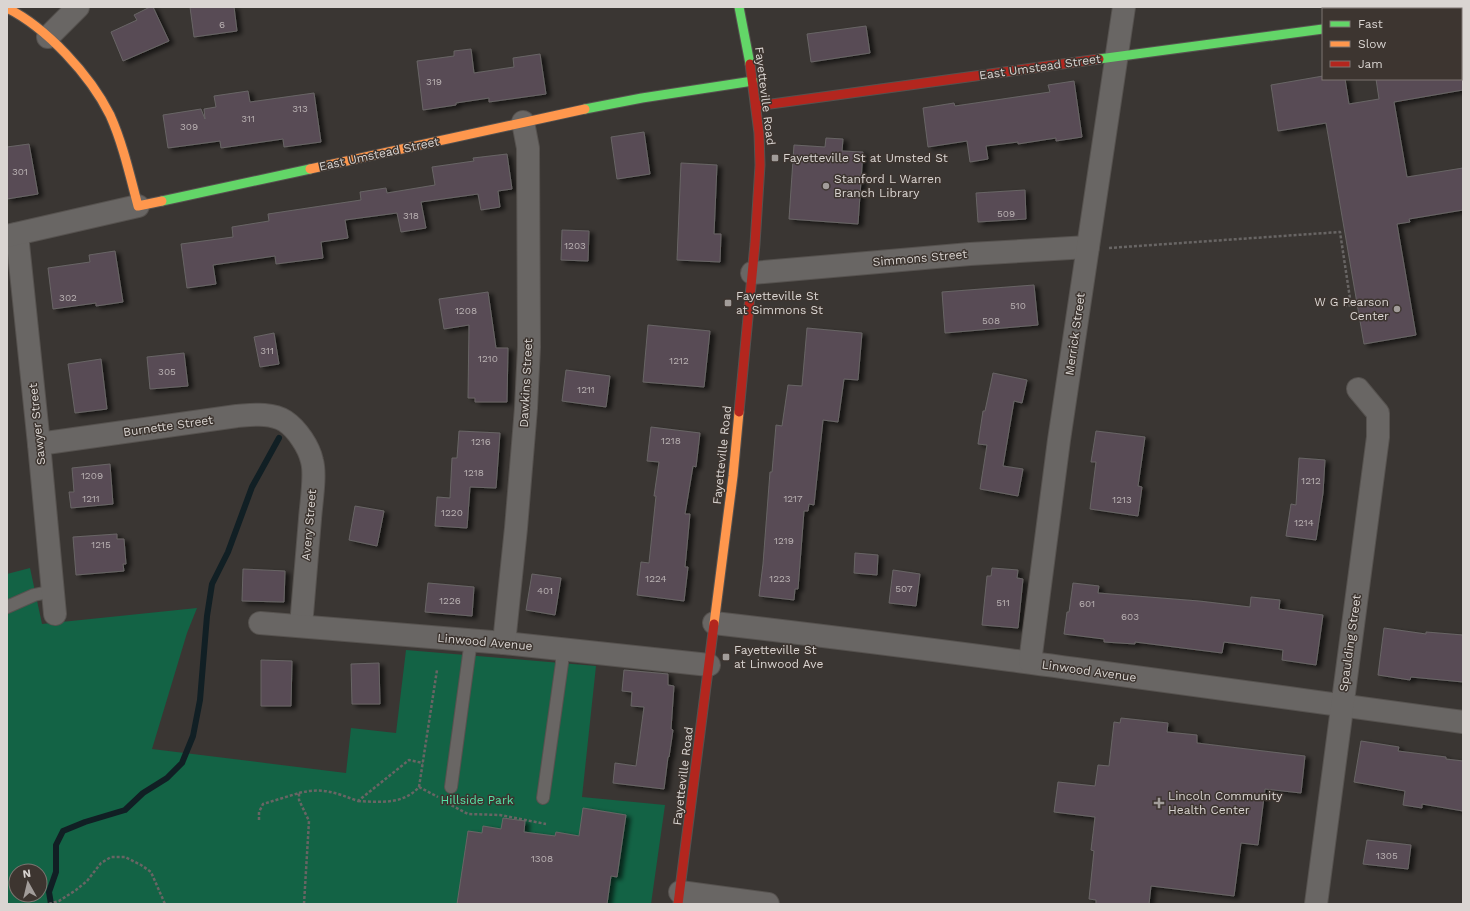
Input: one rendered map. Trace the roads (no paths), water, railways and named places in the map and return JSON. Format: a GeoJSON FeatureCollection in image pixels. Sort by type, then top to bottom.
{"type":"FeatureCollection","features":[{"type":"Feature","properties":{"kind":"street"},"geometry":{"type":"LineString","coordinates":[[48,37],[78,7]]}},
{"type":"Feature","properties":{"kind":"street","name":"Fayetteville Road"},"geometry":{"type":"LineString","coordinates":[[679,898],[733,476],[755,244],[760,164],[760,133],[753,81],[738,7]]}},
{"type":"Feature","properties":{"kind":"street","name":"Merrick Street"},"geometry":{"type":"LineString","coordinates":[[1030,662],[1059,440],[1097,247],[1116,56],[1124,7]]}},
{"type":"Feature","properties":{"kind":"street"},"geometry":{"type":"LineString","coordinates":[[7,8],[25,18],[48,37],[77,67],[104,105],[110,116],[124,153],[138,206]]}},
{"type":"Feature","properties":{"kind":"street","name":"East Umstead Street"},"geometry":{"type":"LineString","coordinates":[[756,106],[1322,28]]}},
{"type":"Feature","properties":{"kind":"street","name":"East Umstead Street"},"geometry":{"type":"LineString","coordinates":[[12,235],[523,122],[642,98],[753,81]]}},
{"type":"Feature","properties":{"kind":"street","name":"Dawkins Street"},"geometry":{"type":"LineString","coordinates":[[504,643],[526,408],[529,347],[528,148],[523,122]]}},
{"type":"Feature","properties":{"kind":"street","name":"Sawyer Street"},"geometry":{"type":"LineString","coordinates":[[12,235],[39,444],[55,614]]}},
{"type":"Feature","properties":{"kind":"street","name":"Simmons Street"},"geometry":{"type":"LineString","coordinates":[[752,273],[970,254],[1097,247]]}},
{"type":"Feature","properties":{"kind":"street","name":"Spaulding Street"},"geometry":{"type":"LineString","coordinates":[[1316,904],[1378,437],[1378,413],[1358,389]]}},
{"type":"Feature","properties":{"kind":"street","name":"Burnette Street"},"geometry":{"type":"LineString","coordinates":[[39,444],[237,416],[262,414],[285,421],[294,429]]}},
{"type":"Feature","properties":{"kind":"street","name":"Avery Street"},"geometry":{"type":"LineString","coordinates":[[294,429],[305,444],[312,462],[313,488],[301,626]]}},
{"type":"Feature","properties":{"kind":"street","name":"Linwood Avenue"},"geometry":{"type":"LineString","coordinates":[[260,623],[472,640],[709,665]]}},
{"type":"Feature","properties":{"kind":"street","name":"Linwood Avenue"},"geometry":{"type":"LineString","coordinates":[[714,623],[1030,662],[1463,722]]}},
{"type":"Feature","properties":{"kind":"street"},"geometry":{"type":"LineString","coordinates":[[679,898],[768,904]]}},
{"type":"Feature","properties":{"kind":"lane"},"geometry":{"type":"LineString","coordinates":[[7,607],[34,595],[53,591]]}},
{"type":"Feature","properties":{"kind":"lane"},"geometry":{"type":"LineString","coordinates":[[451,787],[472,640]]}},
{"type":"Feature","properties":{"kind":"lane"},"geometry":{"type":"LineString","coordinates":[[543,798],[562,663],[562,649]]}},
{"type":"Feature","properties":{"kind":"waterway"},"geometry":{"type":"LineString","coordinates":[[51,904],[49,892],[56,872],[56,845],[63,831],[85,822],[125,810],[143,793],[167,778],[182,763],[193,736],[200,700],[207,616],[212,584],[228,552],[252,487],[279,438]]}},
{"type":"Feature","properties":{"kind":"place","name":"Fayetteville St at Umsted St"},"geometry":{"type":"Point","coordinates":[775,158]}},
{"type":"Feature","properties":{"kind":"place","name":"Stanford L Warren Branch Library"},"geometry":{"type":"Point","coordinates":[826,186]}},
{"type":"Feature","properties":{"kind":"place","name":"Fayetteville St at Simmons St"},"geometry":{"type":"Point","coordinates":[728,303]}},
{"type":"Feature","properties":{"kind":"place","name":"W G Pearson Center"},"geometry":{"type":"Point","coordinates":[1397,309]}},
{"type":"Feature","properties":{"kind":"place","name":"Fayetteville St at Linwood Ave"},"geometry":{"type":"Point","coordinates":[726,657]}},
{"type":"Feature","properties":{"kind":"place","name":"Lincoln Community Health Center"},"geometry":{"type":"Point","coordinates":[1159,803]}},
{"type":"Feature","properties":{"kind":"park label","name":"Hillside Park"},"geometry":{"type":"Point","coordinates":[477,800]}}]}
